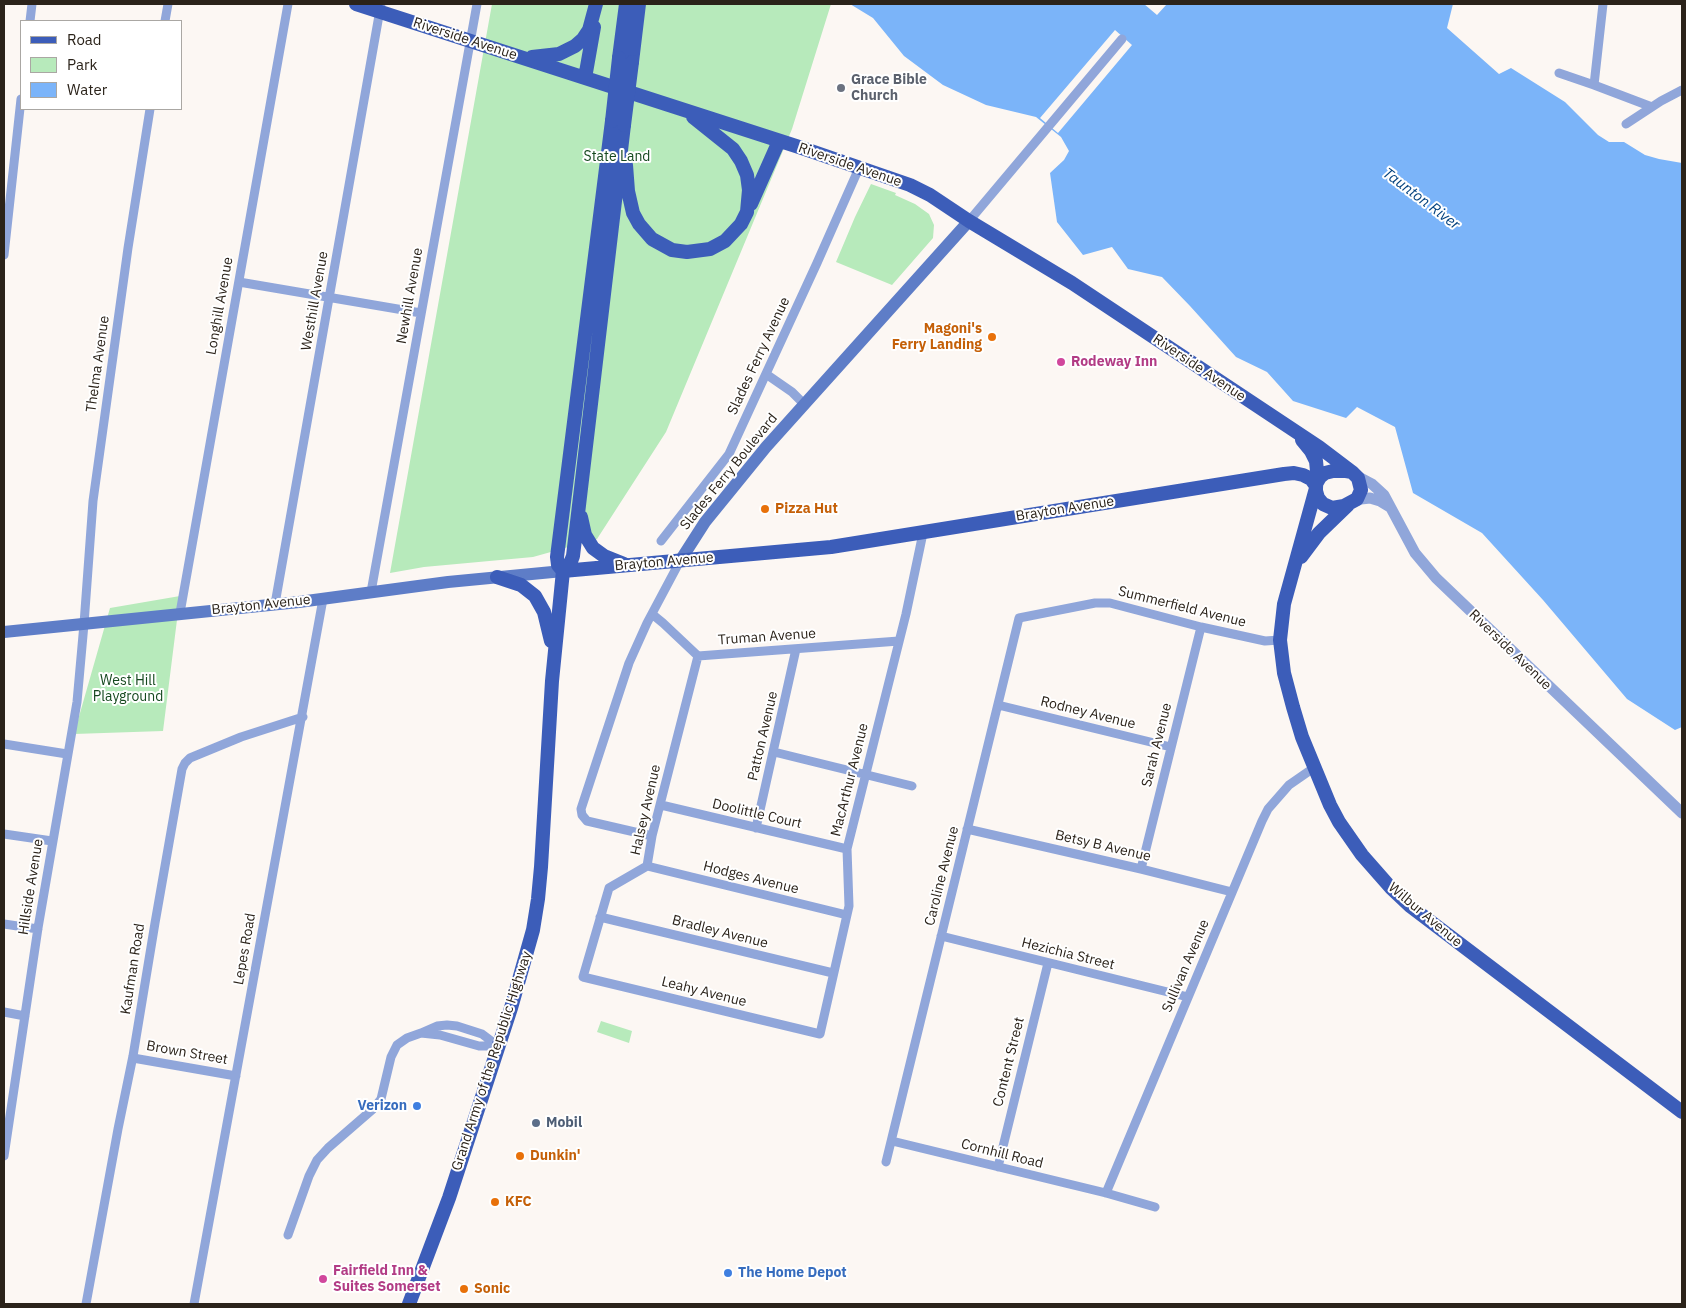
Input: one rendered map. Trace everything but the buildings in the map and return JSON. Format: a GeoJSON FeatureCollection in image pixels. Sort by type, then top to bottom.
{"type":"FeatureCollection","features":[{"type":"Feature","properties":{"kind":"main road","name":"Riverside Avenue"},"geometry":{"type":"LineString","coordinates":[[356,4],[381,8],[470,41],[910,185],[930,195],[969,221],[1072,283],[1319,447],[1354,474]]}},
{"type":"Feature","properties":{"kind":"main road"},"geometry":{"type":"LineString","coordinates":[[523,58],[553,56],[571,49],[583,39],[589,30],[596,4]]}},
{"type":"Feature","properties":{"kind":"main road"},"geometry":{"type":"LineString","coordinates":[[585,78],[596,4]]}},
{"type":"Feature","properties":{"kind":"main road"},"geometry":{"type":"LineString","coordinates":[[626,4],[626,60]]}},
{"type":"Feature","properties":{"kind":"main road"},"geometry":{"type":"LineString","coordinates":[[618,123],[580,499],[573,556],[570,564],[563,571],[557,561],[557,553],[626,60],[639,4]]}},
{"type":"Feature","properties":{"kind":"main road"},"geometry":{"type":"LineString","coordinates":[[685,110],[727,144],[741,161],[747,175],[749,190],[748,205],[744,218]]}},
{"type":"Feature","properties":{"kind":"main road"},"geometry":{"type":"LineString","coordinates":[[618,123],[630,199],[639,224],[652,239],[665,247],[680,251],[702,251],[725,241],[736,231],[744,218],[779,141]]}},
{"type":"Feature","properties":{"kind":"main road","name":"Slades Ferry Boulevard"},"geometry":{"type":"LineString","coordinates":[[680,561],[705,522],[738,480],[969,221]]}},
{"type":"Feature","properties":{"kind":"main road","name":"Riverside Avenue"},"geometry":{"type":"LineString","coordinates":[[1295,432],[1314,456],[1317,466],[1316,486]]}},
{"type":"Feature","properties":{"kind":"main road"},"geometry":{"type":"LineString","coordinates":[[1343,470],[1354,474],[1361,486],[1360,493],[1351,503],[1337,508],[1326,506],[1318,498],[1316,486],[1322,475],[1343,470]]}},
{"type":"Feature","properties":{"kind":"main road","name":"Brayton Avenue"},"geometry":{"type":"LineString","coordinates":[[4,632],[323,599],[497,577],[831,547],[1278,475],[1299,474],[1311,479],[1316,486]]}},
{"type":"Feature","properties":{"kind":"main road","name":"Wilbur Avenue"},"geometry":{"type":"LineString","coordinates":[[1316,486],[1282,612],[1280,640],[1284,673],[1292,707],[1302,737],[1330,805],[1350,839],[1379,875],[1402,899],[1682,1112]]}},
{"type":"Feature","properties":{"kind":"main road"},"geometry":{"type":"LineString","coordinates":[[580,499],[582,524],[590,544],[600,554],[627,566]]}},
{"type":"Feature","properties":{"kind":"main road","name":"Wilbur Avenue"},"geometry":{"type":"LineString","coordinates":[[1291,578],[1302,554],[1312,540],[1351,503]]}},
{"type":"Feature","properties":{"kind":"main road","name":"Grand Army of the Republic Highway"},"geometry":{"type":"LineString","coordinates":[[409,1304],[446,1205],[521,975],[532,930],[538,899],[554,660],[563,571]]}},
{"type":"Feature","properties":{"kind":"main road"},"geometry":{"type":"LineString","coordinates":[[497,577],[526,588],[538,601],[548,625],[554,660]]}},
{"type":"Feature","properties":{"kind":"street"},"geometry":{"type":"LineString","coordinates":[[30,20],[32,4]]}},
{"type":"Feature","properties":{"kind":"street"},"geometry":{"type":"LineString","coordinates":[[164,20],[168,4]]}},
{"type":"Feature","properties":{"kind":"street","name":"Longhill Avenue"},"geometry":{"type":"LineString","coordinates":[[180,613],[288,4]]}},
{"type":"Feature","properties":{"kind":"street","name":"Newhill Avenue"},"geometry":{"type":"LineString","coordinates":[[371,592],[476,4]]}},
{"type":"Feature","properties":{"kind":"street"},"geometry":{"type":"LineString","coordinates":[[1594,85],[1603,4]]}},
{"type":"Feature","properties":{"kind":"street","name":"Westhill Avenue"},"geometry":{"type":"LineString","coordinates":[[275,604],[381,8]]}},
{"type":"Feature","properties":{"kind":"street"},"geometry":{"type":"LineString","coordinates":[[969,221],[1122,39]]}},
{"type":"Feature","properties":{"kind":"street"},"geometry":{"type":"LineString","coordinates":[[1559,74],[1652,107]]}},
{"type":"Feature","properties":{"kind":"street"},"geometry":{"type":"LineString","coordinates":[[1626,124],[1682,90]]}},
{"type":"Feature","properties":{"kind":"street"},"geometry":{"type":"LineString","coordinates":[[4,255],[20,109]]}},
{"type":"Feature","properties":{"kind":"street","name":"Thelma Avenue"},"geometry":{"type":"LineString","coordinates":[[84,624],[93,501],[128,248],[150,110]]}},
{"type":"Feature","properties":{"kind":"street","name":"Slades Ferry Avenue"},"geometry":{"type":"LineString","coordinates":[[661,541],[729,454],[859,168]]}},
{"type":"Feature","properties":{"kind":"street"},"geometry":{"type":"LineString","coordinates":[[239,282],[421,313]]}},
{"type":"Feature","properties":{"kind":"street"},"geometry":{"type":"LineString","coordinates":[[766,374],[792,392],[804,404]]}},
{"type":"Feature","properties":{"kind":"street","name":"Riverside Avenue"},"geometry":{"type":"LineString","coordinates":[[1354,474],[1367,480],[1381,492],[1392,508],[1416,553],[1436,578],[1682,813]]}},
{"type":"Feature","properties":{"kind":"street"},"geometry":{"type":"LineString","coordinates":[[1351,503],[1364,498],[1373,498],[1392,508]]}},
{"type":"Feature","properties":{"kind":"street","name":"MacArthur Avenue"},"geometry":{"type":"LineString","coordinates":[[820,1034],[849,906],[847,850],[899,641],[923,533]]}},
{"type":"Feature","properties":{"kind":"street","name":"Slades Ferry Boulevard"},"geometry":{"type":"LineString","coordinates":[[652,836],[589,822],[583,817],[581,807],[628,663],[680,561]]}},
{"type":"Feature","properties":{"kind":"street","name":"Lepes Road"},"geometry":{"type":"LineString","coordinates":[[194,1304],[323,599]]}},
{"type":"Feature","properties":{"kind":"street","name":"Summerfield Avenue"},"geometry":{"type":"LineString","coordinates":[[1019,618],[1095,603],[1110,603],[1201,627],[1265,641],[1280,640]]}},
{"type":"Feature","properties":{"kind":"street"},"geometry":{"type":"LineString","coordinates":[[652,614],[663,622],[698,656]]}},
{"type":"Feature","properties":{"kind":"street","name":"Caroline Avenue"},"geometry":{"type":"LineString","coordinates":[[886,1162],[1019,618]]}},
{"type":"Feature","properties":{"kind":"street","name":"Hillside Avenue"},"geometry":{"type":"LineString","coordinates":[[4,1156],[38,929],[76,702],[84,624]]}},
{"type":"Feature","properties":{"kind":"street","name":"Sarah Avenue"},"geometry":{"type":"LineString","coordinates":[[1141,869],[1201,627]]}},
{"type":"Feature","properties":{"kind":"street","name":"Truman Avenue"},"geometry":{"type":"LineString","coordinates":[[698,656],[899,641]]}},
{"type":"Feature","properties":{"kind":"street","name":"Patton Avenue"},"geometry":{"type":"LineString","coordinates":[[756,828],[796,649]]}},
{"type":"Feature","properties":{"kind":"street","name":"Halsey Avenue"},"geometry":{"type":"LineString","coordinates":[[583,977],[609,888],[648,866],[652,836],[698,656]]}},
{"type":"Feature","properties":{"kind":"street","name":"Rodney Avenue"},"geometry":{"type":"LineString","coordinates":[[998,705],[1171,747]]}},
{"type":"Feature","properties":{"kind":"street","name":"Kaufman Road"},"geometry":{"type":"LineString","coordinates":[[86,1304],[133,1058],[156,914],[185,763],[190,758],[242,737],[302,717]]}},
{"type":"Feature","properties":{"kind":"street"},"geometry":{"type":"LineString","coordinates":[[4,744],[67,754]]}},
{"type":"Feature","properties":{"kind":"street"},"geometry":{"type":"LineString","coordinates":[[774,752],[912,786]]}},
{"type":"Feature","properties":{"kind":"street","name":"Sullivan Avenue"},"geometry":{"type":"LineString","coordinates":[[1106,1193],[1268,809],[1289,785],[1315,767]]}},
{"type":"Feature","properties":{"kind":"street","name":"Doolittle Court"},"geometry":{"type":"LineString","coordinates":[[661,805],[847,850]]}},
{"type":"Feature","properties":{"kind":"street","name":"Betsy B Avenue"},"geometry":{"type":"LineString","coordinates":[[967,829],[1232,892]]}},
{"type":"Feature","properties":{"kind":"street"},"geometry":{"type":"LineString","coordinates":[[4,834],[52,841]]}},
{"type":"Feature","properties":{"kind":"street","name":"Hodges Avenue"},"geometry":{"type":"LineString","coordinates":[[648,866],[847,915]]}},
{"type":"Feature","properties":{"kind":"street","name":"Bradley Avenue"},"geometry":{"type":"LineString","coordinates":[[600,917],[834,973]]}},
{"type":"Feature","properties":{"kind":"street"},"geometry":{"type":"LineString","coordinates":[[4,924],[38,929]]}},
{"type":"Feature","properties":{"kind":"street","name":"Hezichia Street"},"geometry":{"type":"LineString","coordinates":[[941,936],[1048,964],[1188,997]]}},
{"type":"Feature","properties":{"kind":"street","name":"Content Street"},"geometry":{"type":"LineString","coordinates":[[998,1167],[1048,964]]}},
{"type":"Feature","properties":{"kind":"street","name":"Leahy Avenue"},"geometry":{"type":"LineString","coordinates":[[583,977],[820,1034]]}},
{"type":"Feature","properties":{"kind":"street"},"geometry":{"type":"LineString","coordinates":[[4,1012],[25,1016]]}},
{"type":"Feature","properties":{"kind":"street"},"geometry":{"type":"LineString","coordinates":[[288,1235],[309,1176],[317,1160],[373,1109],[381,1099],[397,1045],[407,1038],[421,1033],[440,1034],[479,1046],[498,1046]]}},
{"type":"Feature","properties":{"kind":"street","name":"Brown Street"},"geometry":{"type":"LineString","coordinates":[[133,1058],[236,1076]]}},
{"type":"Feature","properties":{"kind":"street","name":"Cornhill Road"},"geometry":{"type":"LineString","coordinates":[[892,1141],[1106,1193],[1155,1207]]}},
{"type":"Feature","properties":{"kind":"green space","name":"State Land"},"geometry":{"type":"Polygon","coordinates":[[[492,4],[831,4],[792,129],[666,432],[597,539],[533,557],[424,567],[390,573],[492,4]]]}},
{"type":"Feature","properties":{"kind":"green space"},"geometry":{"type":"Polygon","coordinates":[[[871,184],[896,193],[895,195],[915,204],[929,214],[934,225],[933,238],[892,285],[836,262],[871,184]]]}},
{"type":"Feature","properties":{"kind":"green space","name":"West Hill Playground"},"geometry":{"type":"Polygon","coordinates":[[[180,596],[163,731],[74,734],[110,608],[180,596]]]}},
{"type":"Feature","properties":{"kind":"green space"},"geometry":{"type":"Polygon","coordinates":[[[601,1021],[632,1031],[629,1043],[597,1032],[601,1021]]]}},
{"type":"Feature","properties":{"kind":"water","name":"Taunton River"},"geometry":{"type":"Polygon","coordinates":[[[850,4],[1453,4],[1447,28],[1499,74],[1511,68],[1565,102],[1598,135],[1609,142],[1624,142],[1645,155],[1682,163],[1682,727],[1675,730],[1627,699],[1543,600],[1482,533],[1413,493],[1395,427],[1357,407],[1346,418],[1293,401],[1267,372],[1236,357],[1162,277],[1128,269],[1112,247],[1083,255],[1057,222],[1050,173],[1064,160],[1069,151],[1061,137],[1036,117],[986,105],[943,85],[904,56],[873,18],[850,4]]]}},
{"type":"Feature","properties":{"kind":"pier"},"geometry":{"type":"Polygon","coordinates":[[[1144,4],[1167,4],[1157,15],[1144,4]]]}},
{"type":"Feature","properties":{"kind":"pier"},"geometry":{"type":"Polygon","coordinates":[[[1115,30],[1132,45],[1058,133],[1040,118],[1115,30]]]}},
{"type":"Feature","properties":{"kind":"place","name":"Grace Bible Church"},"geometry":{"type":"Point","coordinates":[841,88]}},
{"type":"Feature","properties":{"kind":"place","name":"Magoni's Ferry Landing"},"geometry":{"type":"Point","coordinates":[992,337]}},
{"type":"Feature","properties":{"kind":"place","name":"Rodeway Inn"},"geometry":{"type":"Point","coordinates":[1061,362]}},
{"type":"Feature","properties":{"kind":"place","name":"Pizza Hut"},"geometry":{"type":"Point","coordinates":[765,509]}},
{"type":"Feature","properties":{"kind":"place","name":"Verizon"},"geometry":{"type":"Point","coordinates":[417,1106]}},
{"type":"Feature","properties":{"kind":"place","name":"Mobil"},"geometry":{"type":"Point","coordinates":[536,1123]}},
{"type":"Feature","properties":{"kind":"place","name":"Dunkin'"},"geometry":{"type":"Point","coordinates":[520,1156]}},
{"type":"Feature","properties":{"kind":"place","name":"KFC"},"geometry":{"type":"Point","coordinates":[495,1202]}},
{"type":"Feature","properties":{"kind":"place","name":"The Home Depot"},"geometry":{"type":"Point","coordinates":[728,1273]}},
{"type":"Feature","properties":{"kind":"place","name":"Fairfield Inn & Suites Somerset"},"geometry":{"type":"Point","coordinates":[323,1279]}},
{"type":"Feature","properties":{"kind":"place","name":"Sonic"},"geometry":{"type":"Point","coordinates":[464,1289]}}]}
